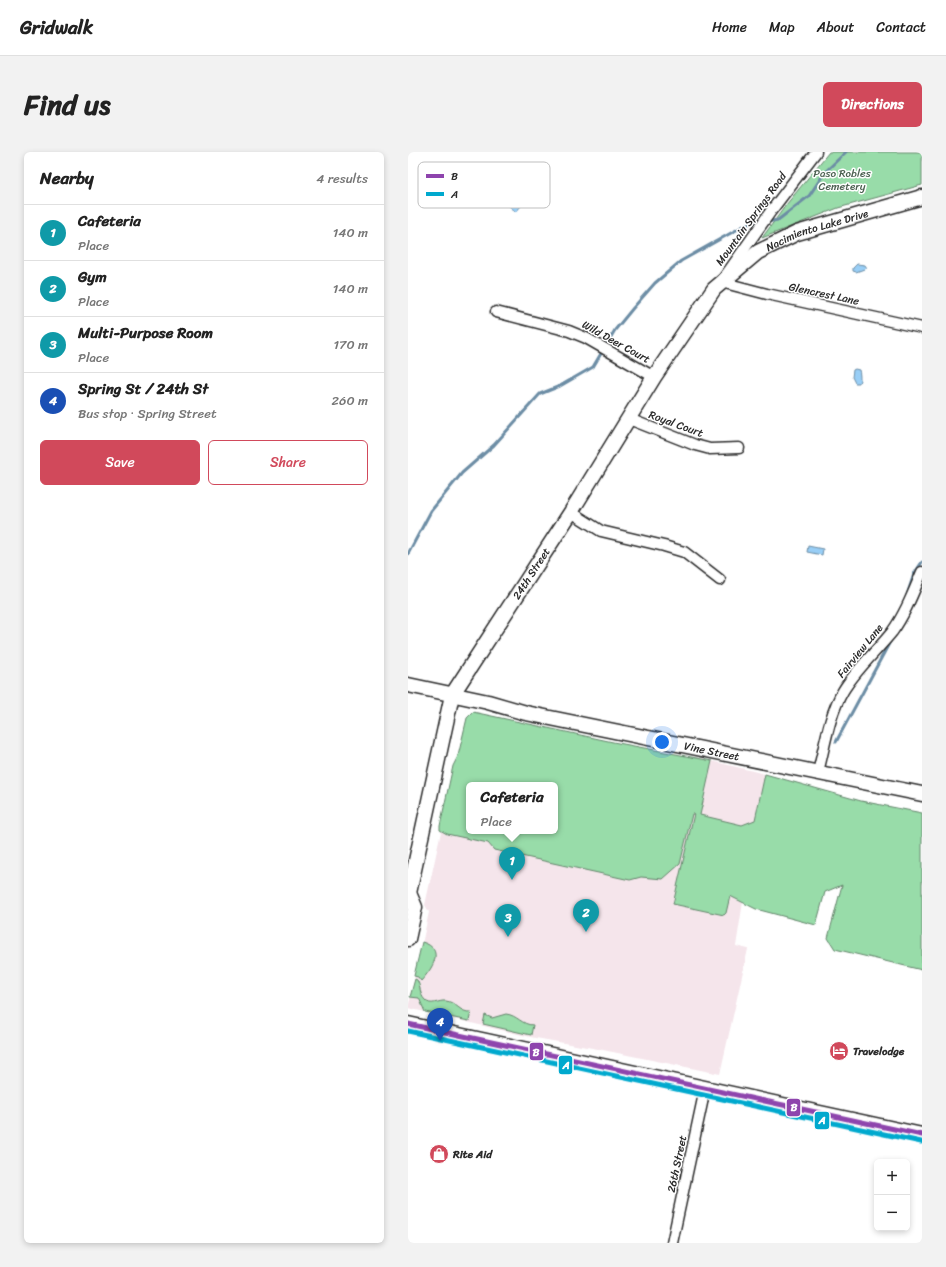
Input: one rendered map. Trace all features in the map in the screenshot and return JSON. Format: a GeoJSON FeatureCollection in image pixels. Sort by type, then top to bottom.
{"type":"FeatureCollection","features":[{"type":"Feature","properties":{"kind":"main road","name":"Nacimiento Lake Drive"},"geometry":{"type":"LineString","coordinates":[[721,282],[758,252],[796,233],[922,197]]}},
{"type":"Feature","properties":{"kind":"main road","name":"24th Street"},"geometry":{"type":"LineString","coordinates":[[408,939],[415,907],[409,894],[413,852],[452,695],[571,512],[654,377],[714,289],[721,282]]}},
{"type":"Feature","properties":{"kind":"main road","name":"Vine Street"},"geometry":{"type":"LineString","coordinates":[[408,685],[488,702],[526,713],[922,794]]}},
{"type":"Feature","properties":{"kind":"main road"},"geometry":{"type":"LineString","coordinates":[[408,1024],[922,1135]]}},
{"type":"Feature","properties":{"kind":"street","name":"Mountain Springs Road"},"geometry":{"type":"LineString","coordinates":[[721,282],[771,211],[816,152]]}},
{"type":"Feature","properties":{"kind":"street","name":"Glencrest Lane"},"geometry":{"type":"LineString","coordinates":[[721,282],[767,294],[922,328]]}},
{"type":"Feature","properties":{"kind":"street","name":"Wild Deer Court"},"geometry":{"type":"LineString","coordinates":[[496,312],[569,331],[586,338],[654,377]]}},
{"type":"Feature","properties":{"kind":"street","name":"Royal Court"},"geometry":{"type":"LineString","coordinates":[[629,419],[695,445],[710,449],[739,448]]}},
{"type":"Feature","properties":{"kind":"street"},"geometry":{"type":"LineString","coordinates":[[571,512],[601,531],[684,552],[720,580]]}},
{"type":"Feature","properties":{"kind":"street","name":"Fairview Lane"},"geometry":{"type":"LineString","coordinates":[[818,772],[836,708],[843,691],[901,618],[922,572]]}},
{"type":"Feature","properties":{"kind":"street","name":"26th Street"},"geometry":{"type":"LineString","coordinates":[[672,1243],[705,1089]]}},
{"type":"Feature","properties":{"kind":"shaded area"},"geometry":{"type":"Polygon","coordinates":[[[473,712],[613,742],[712,761],[765,774],[755,820],[730,896],[743,902],[736,946],[748,949],[720,1074],[598,1049],[530,1037],[408,1008],[429,912],[425,905],[441,832],[440,826],[453,766],[458,756],[467,718],[473,712]]]}},
{"type":"Feature","properties":{"kind":"green space","name":"Paso Robles Cemetery"},"geometry":{"type":"Polygon","coordinates":[[[829,152],[922,152],[922,185],[838,208],[762,238],[786,205],[829,152]]]}},
{"type":"Feature","properties":{"kind":"green space"},"geometry":{"type":"Polygon","coordinates":[[[473,712],[613,742],[712,761],[700,815],[742,825],[755,820],[765,774],[861,801],[922,813],[922,970],[835,949],[828,938],[842,885],[825,892],[816,925],[756,909],[730,896],[726,913],[724,915],[673,904],[694,814],[692,814],[680,864],[663,879],[641,877],[630,880],[494,850],[488,843],[447,834],[440,830],[440,826],[453,766],[458,756],[467,718],[473,712]]]}},
{"type":"Feature","properties":{"kind":"green space"},"geometry":{"type":"Polygon","coordinates":[[[422,942],[434,949],[435,960],[421,981],[418,977],[414,976],[422,942]]]}},
{"type":"Feature","properties":{"kind":"green space"},"geometry":{"type":"Polygon","coordinates":[[[415,979],[418,982],[423,998],[427,1002],[432,1003],[446,1001],[453,1003],[464,1011],[471,1012],[469,1021],[425,1012],[419,998],[410,997],[415,979]]]}},
{"type":"Feature","properties":{"kind":"green space"},"geometry":{"type":"Polygon","coordinates":[[[506,1014],[513,1016],[529,1025],[533,1025],[531,1035],[483,1024],[485,1015],[492,1018],[506,1014]]]}},
{"type":"Feature","properties":{"kind":"water"},"geometry":{"type":"Polygon","coordinates":[[[512,208],[519,208],[516,212],[512,208]]]}},
{"type":"Feature","properties":{"kind":"water"},"geometry":{"type":"Polygon","coordinates":[[[857,264],[865,265],[867,268],[856,272],[853,271],[853,268],[857,264]]]}},
{"type":"Feature","properties":{"kind":"water"},"geometry":{"type":"Polygon","coordinates":[[[853,370],[859,370],[859,383],[855,383],[852,377],[853,370]]]}},
{"type":"Feature","properties":{"kind":"water"},"geometry":{"type":"Polygon","coordinates":[[[808,546],[823,549],[822,555],[807,552],[808,546]]]}},
{"type":"Feature","properties":{"kind":"waterway"},"geometry":{"type":"LineString","coordinates":[[767,222],[778,220],[809,196],[825,172],[846,152]]}},
{"type":"Feature","properties":{"kind":"waterway"},"geometry":{"type":"LineString","coordinates":[[408,554],[431,511],[462,473],[494,445],[540,394],[560,386],[593,367],[615,330],[655,283],[681,261],[747,224],[759,222]]}},
{"type":"Feature","properties":{"kind":"waterway"},"geometry":{"type":"LineString","coordinates":[[907,595],[914,574],[922,562]]}},
{"type":"Feature","properties":{"kind":"waterway"},"geometry":{"type":"LineString","coordinates":[[836,742],[892,638]]}},
{"type":"Feature","properties":{"kind":"transit line","name":"B"},"geometry":{"type":"LineString","coordinates":[[408,1024],[922,1135]]}},
{"type":"Feature","properties":{"kind":"transit line","name":"A"},"geometry":{"type":"LineString","coordinates":[[408,1031],[921,1142]]}},
{"type":"Feature","properties":{"kind":"place","name":"Cafeteria"},"geometry":{"type":"Point","coordinates":[512,880]}},
{"type":"Feature","properties":{"kind":"place","name":"Gym"},"geometry":{"type":"Point","coordinates":[586,932]}},
{"type":"Feature","properties":{"kind":"place","name":"Multi-Purpose Room"},"geometry":{"type":"Point","coordinates":[508,937]}},
{"type":"Feature","properties":{"kind":"place","name":"Spring St / 24th St"},"geometry":{"type":"Point","coordinates":[440,1041]}},
{"type":"Feature","properties":{"kind":"place","name":"Travelodge"},"geometry":{"type":"Point","coordinates":[839,1051]}},
{"type":"Feature","properties":{"kind":"place","name":"Rite Aid"},"geometry":{"type":"Point","coordinates":[439,1154]}}]}
